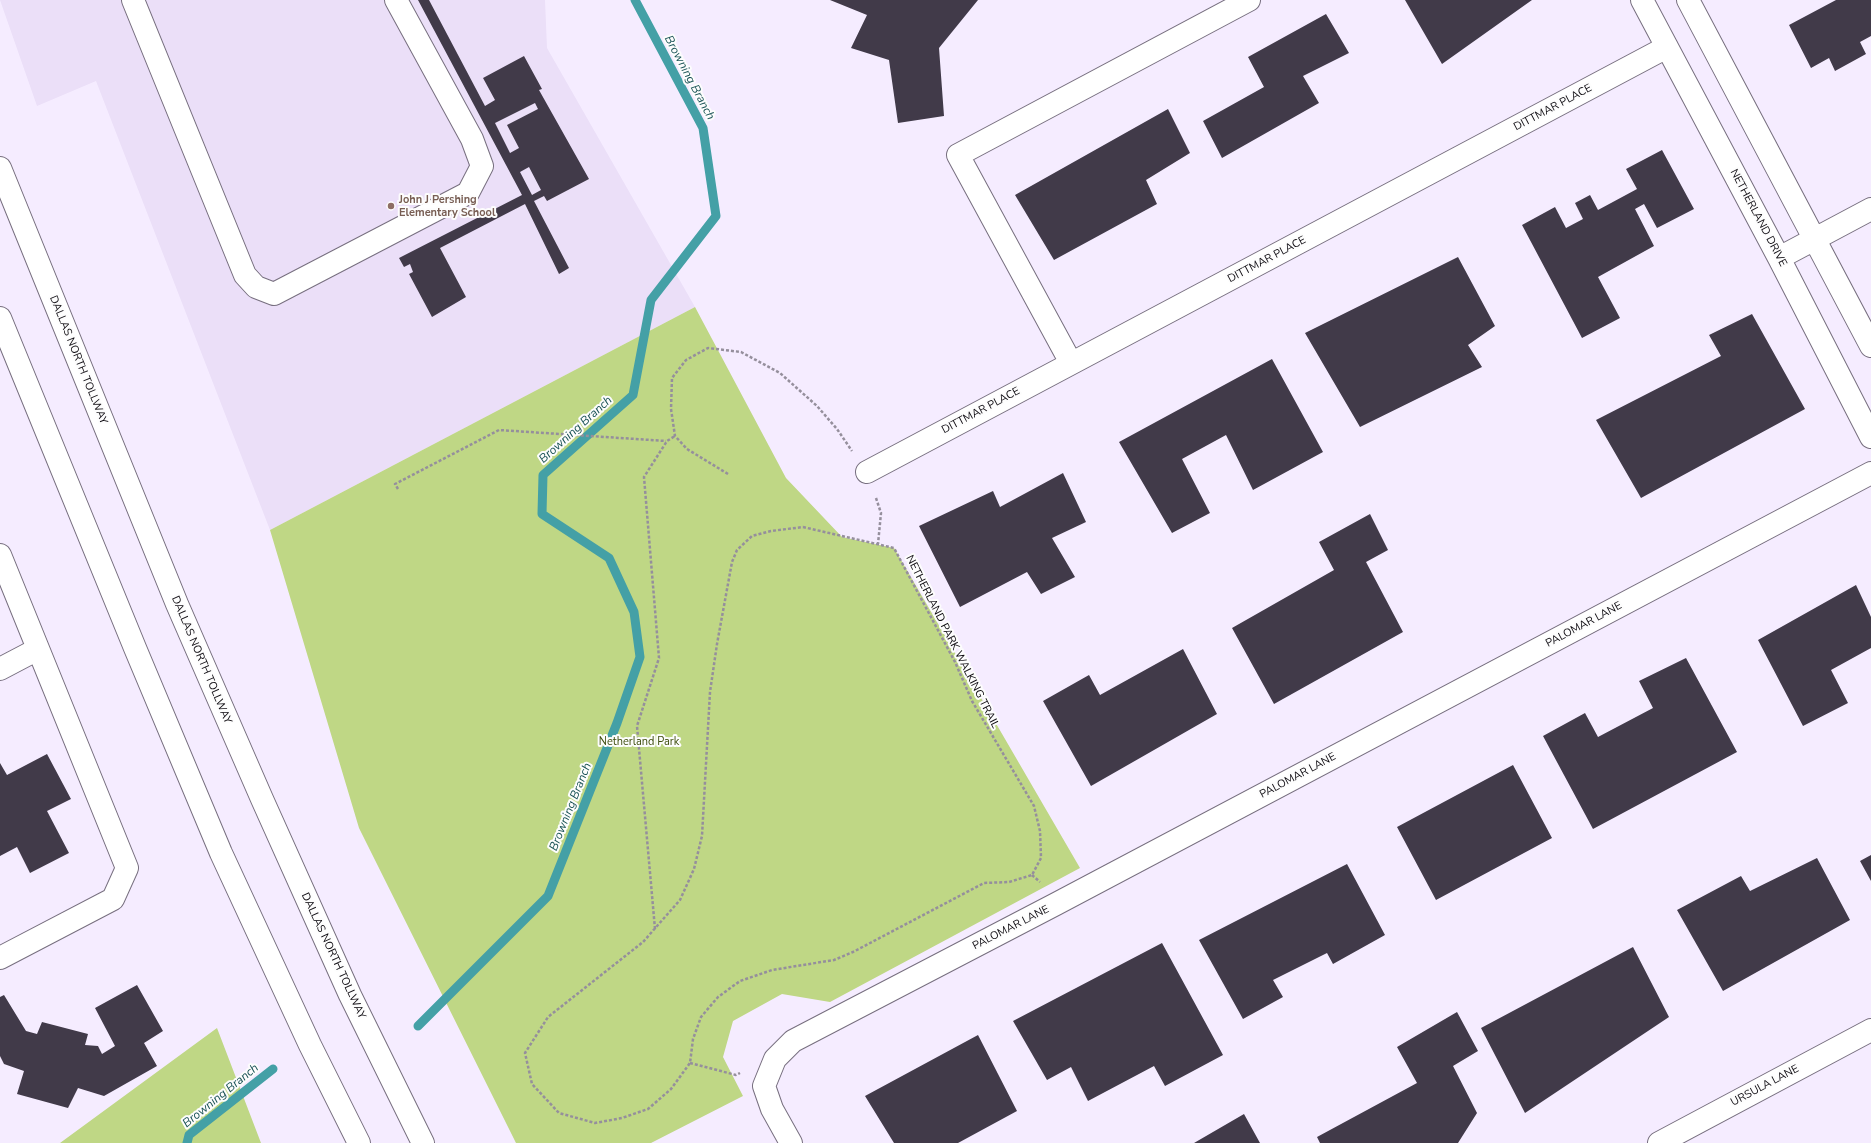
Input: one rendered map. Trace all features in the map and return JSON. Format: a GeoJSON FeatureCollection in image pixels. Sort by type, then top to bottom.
{"type":"FeatureCollection","features":[{"type":"Feature","properties":{"kind":"main road"},"geometry":{"type":"LineString","coordinates":[[133,0],[245,275],[256,287],[274,294],[468,193],[482,166],[472,139],[396,0]]}},
{"type":"Feature","properties":{"kind":"main road"},"geometry":{"type":"LineString","coordinates":[[1071,364],[958,155],[1249,0]]}},
{"type":"Feature","properties":{"kind":"main road","name":"NETHERLAND DRIVE"},"geometry":{"type":"LineString","coordinates":[[1642,0],[1779,258],[1871,437]]}},
{"type":"Feature","properties":{"kind":"main road"},"geometry":{"type":"LineString","coordinates":[[1688,0],[1871,346]]}},
{"type":"Feature","properties":{"kind":"main road","name":"DITTMAR PLACE"},"geometry":{"type":"LineString","coordinates":[[867,472],[1668,48]]}},
{"type":"Feature","properties":{"kind":"main road","name":"DALLAS NORTH TOLLWAY"},"geometry":{"type":"LineString","coordinates":[[0,168],[177,604],[262,800],[350,995],[423,1143]]}},
{"type":"Feature","properties":{"kind":"main road"},"geometry":{"type":"LineString","coordinates":[[1779,258],[1871,210]]}},
{"type":"Feature","properties":{"kind":"main road"},"geometry":{"type":"LineString","coordinates":[[0,318],[134,648],[221,853],[310,1045],[359,1143]]}},
{"type":"Feature","properties":{"kind":"main road","name":"PALOMAR LANE"},"geometry":{"type":"LineString","coordinates":[[791,1143],[772,1109],[764,1086],[775,1059],[793,1041],[1056,904],[1871,473]]}},
{"type":"Feature","properties":{"kind":"main road"},"geometry":{"type":"LineString","coordinates":[[0,555],[127,868],[113,899],[0,958]]}},
{"type":"Feature","properties":{"kind":"main road"},"geometry":{"type":"LineString","coordinates":[[0,669],[38,648]]}},
{"type":"Feature","properties":{"kind":"main road","name":"URSULA LANE"},"geometry":{"type":"LineString","coordinates":[[1659,1143],[1871,1030]]}},
{"type":"Feature","properties":{"kind":"path"},"geometry":{"type":"LineString","coordinates":[[728,474],[687,449],[675,436],[671,409],[672,378],[686,360],[708,348],[741,352],[780,374],[817,406],[837,429],[867,472],[881,513],[878,544]]}},
{"type":"Feature","properties":{"kind":"path"},"geometry":{"type":"LineString","coordinates":[[398,489],[395,484],[499,430],[667,441]]}},
{"type":"Feature","properties":{"kind":"path"},"geometry":{"type":"LineString","coordinates":[[655,929],[637,726],[659,658],[644,477],[667,441],[675,436]]}},
{"type":"Feature","properties":{"kind":"path","name":"NETHERLAND PARK WALKING TRAIL"},"geometry":{"type":"LineString","coordinates":[[803,527],[878,544],[894,548],[955,662],[972,701],[1034,806],[1040,831],[1041,858],[1032,875],[1009,882],[984,883],[853,952],[834,960],[772,970],[740,981],[718,997],[701,1017],[693,1039],[690,1063],[671,1089],[648,1109],[622,1118],[595,1124],[558,1113],[532,1084],[524,1053],[548,1017],[644,942],[680,900],[694,869],[702,836],[710,692],[732,562],[737,550],[752,536],[771,531],[803,527]]}},
{"type":"Feature","properties":{"kind":"path"},"geometry":{"type":"LineString","coordinates":[[690,1063],[736,1075],[775,1059]]}},
{"type":"Feature","properties":{"kind":"shaded area","name":"John J Pershing Elementary School"},"geometry":{"type":"Polygon","coordinates":[[[0,0],[545,0],[547,48],[695,307],[270,530],[96,81],[37,106],[0,0]]]}},
{"type":"Feature","properties":{"kind":"green space","name":"Netherland Park"},"geometry":{"type":"Polygon","coordinates":[[[695,307],[786,478],[842,537],[894,548],[1080,868],[830,1002],[782,994],[733,1021],[723,1057],[743,1096],[651,1143],[516,1143],[359,828],[270,530],[695,307]]]}},
{"type":"Feature","properties":{"kind":"green space"},"geometry":{"type":"Polygon","coordinates":[[[217,1028],[261,1143],[60,1143],[217,1028]]]}},
{"type":"Feature","properties":{"kind":"building"},"geometry":{"type":"Polygon","coordinates":[[[418,0],[429,0],[485,106],[495,100],[483,78],[524,56],[542,89],[539,90],[589,179],[547,201],[544,196],[534,201],[569,268],[559,274],[525,204],[440,248],[466,297],[432,317],[409,274],[413,272],[410,264],[404,267],[399,258],[522,195],[418,0]],[[535,103],[495,123],[510,153],[519,148],[507,125],[538,109],[535,103]],[[529,167],[520,172],[532,195],[541,190],[529,167]]]}},
{"type":"Feature","properties":{"kind":"building"},"geometry":{"type":"Polygon","coordinates":[[[830,0],[978,0],[939,48],[944,116],[898,123],[889,60],[851,48],[867,15],[830,0]]]}},
{"type":"Feature","properties":{"kind":"building"},"geometry":{"type":"Polygon","coordinates":[[[1405,0],[1532,0],[1442,64],[1405,0]]]}},
{"type":"Feature","properties":{"kind":"building"},"geometry":{"type":"Polygon","coordinates":[[[1836,0],[1871,0],[1871,36],[1860,42],[1866,54],[1835,71],[1829,58],[1811,68],[1789,25],[1836,0]]]}},
{"type":"Feature","properties":{"kind":"building"},"geometry":{"type":"Polygon","coordinates":[[[1326,14],[1349,53],[1303,76],[1319,103],[1222,158],[1203,121],[1264,87],[1248,57],[1326,14]]]}},
{"type":"Feature","properties":{"kind":"building"},"geometry":{"type":"Polygon","coordinates":[[[1168,109],[1190,153],[1146,180],[1157,204],[1054,260],[1015,195],[1168,109]]]}},
{"type":"Feature","properties":{"kind":"building"},"geometry":{"type":"Polygon","coordinates":[[[1662,150],[1694,209],[1657,228],[1644,204],[1635,209],[1654,246],[1598,277],[1620,318],[1582,338],[1522,225],[1555,207],[1566,228],[1583,219],[1575,203],[1590,195],[1598,210],[1637,189],[1626,169],[1662,150]]]}},
{"type":"Feature","properties":{"kind":"building"},"geometry":{"type":"Polygon","coordinates":[[[1458,257],[1495,326],[1468,345],[1482,367],[1360,427],[1305,333],[1458,257]]]}},
{"type":"Feature","properties":{"kind":"building"},"geometry":{"type":"Polygon","coordinates":[[[1752,314],[1805,409],[1641,498],[1596,420],[1721,356],[1709,335],[1752,314]]]}},
{"type":"Feature","properties":{"kind":"building"},"geometry":{"type":"Polygon","coordinates":[[[1272,359],[1323,452],[1253,490],[1226,435],[1182,459],[1210,513],[1172,533],[1119,442],[1272,359]]]}},
{"type":"Feature","properties":{"kind":"building"},"geometry":{"type":"Polygon","coordinates":[[[1063,473],[1086,522],[1052,538],[1075,577],[1041,594],[1027,572],[960,607],[919,526],[993,491],[1000,507],[1063,473]]]}},
{"type":"Feature","properties":{"kind":"building"},"geometry":{"type":"Polygon","coordinates":[[[1370,514],[1388,550],[1366,562],[1403,632],[1274,704],[1232,628],[1334,570],[1319,542],[1370,514]]]}},
{"type":"Feature","properties":{"kind":"building"},"geometry":{"type":"Polygon","coordinates":[[[1856,585],[1871,617],[1871,648],[1831,670],[1848,703],[1803,726],[1758,640],[1856,585]]]}},
{"type":"Feature","properties":{"kind":"building"},"geometry":{"type":"Polygon","coordinates":[[[1183,649],[1217,714],[1091,786],[1043,701],[1089,675],[1100,695],[1183,649]]]}},
{"type":"Feature","properties":{"kind":"building"},"geometry":{"type":"Polygon","coordinates":[[[1686,658],[1737,752],[1593,829],[1543,736],[1585,713],[1598,737],[1653,708],[1639,681],[1686,658]]]}},
{"type":"Feature","properties":{"kind":"building"},"geometry":{"type":"Polygon","coordinates":[[[47,754],[71,799],[47,811],[69,853],[30,873],[17,847],[0,856],[0,763],[7,775],[47,754]]]}},
{"type":"Feature","properties":{"kind":"building"},"geometry":{"type":"Polygon","coordinates":[[[1513,765],[1552,838],[1436,900],[1397,827],[1513,765]]]}},
{"type":"Feature","properties":{"kind":"building"},"geometry":{"type":"Polygon","coordinates":[[[1871,855],[1871,881],[1860,861],[1871,855]]]}},
{"type":"Feature","properties":{"kind":"building"},"geometry":{"type":"Polygon","coordinates":[[[1817,858],[1850,920],[1723,991],[1677,910],[1741,876],[1750,891],[1817,858]]]}},
{"type":"Feature","properties":{"kind":"building"},"geometry":{"type":"Polygon","coordinates":[[[1347,864],[1385,935],[1333,964],[1327,953],[1273,980],[1283,997],[1243,1019],[1199,940],[1347,864]]]}},
{"type":"Feature","properties":{"kind":"building"},"geometry":{"type":"Polygon","coordinates":[[[1162,943],[1223,1055],[1165,1086],[1154,1066],[1088,1101],[1071,1067],[1047,1080],[1013,1021],[1162,943]]]}},
{"type":"Feature","properties":{"kind":"building"},"geometry":{"type":"Polygon","coordinates":[[[1633,947],[1669,1017],[1525,1113],[1481,1028],[1633,947]]]}},
{"type":"Feature","properties":{"kind":"building"},"geometry":{"type":"Polygon","coordinates":[[[137,985],[163,1031],[144,1043],[157,1066],[104,1096],[78,1088],[68,1108],[17,1094],[24,1071],[4,1064],[0,1056],[0,997],[4,995],[26,1031],[37,1034],[42,1022],[88,1034],[85,1045],[98,1046],[102,1054],[115,1046],[95,1008],[137,985]]]}},
{"type":"Feature","properties":{"kind":"building"},"geometry":{"type":"Polygon","coordinates":[[[1457,1012],[1478,1051],[1453,1066],[1477,1113],[1458,1143],[1320,1143],[1317,1137],[1417,1083],[1397,1047],[1457,1012]]]}},
{"type":"Feature","properties":{"kind":"building"},"geometry":{"type":"Polygon","coordinates":[[[978,1035],[1017,1111],[958,1143],[894,1143],[865,1096],[978,1035]]]}},
{"type":"Feature","properties":{"kind":"building"},"geometry":{"type":"Polygon","coordinates":[[[1244,1114],[1260,1143],[1194,1143],[1244,1114]]]}},
{"type":"Feature","properties":{"kind":"waterway","name":"Browning Branch"},"geometry":{"type":"LineString","coordinates":[[418,1026],[548,896],[617,723],[640,657],[634,612],[609,558],[542,514],[543,475],[633,395],[651,300],[716,216],[703,128],[635,0]]}},
{"type":"Feature","properties":{"kind":"waterway","name":"Browning Branch"},"geometry":{"type":"LineString","coordinates":[[187,1143],[189,1135],[273,1069]]}},
{"type":"Feature","properties":{"kind":"place","name":"John J Pershing Elementary School"},"geometry":{"type":"Point","coordinates":[391,206]}}]}
